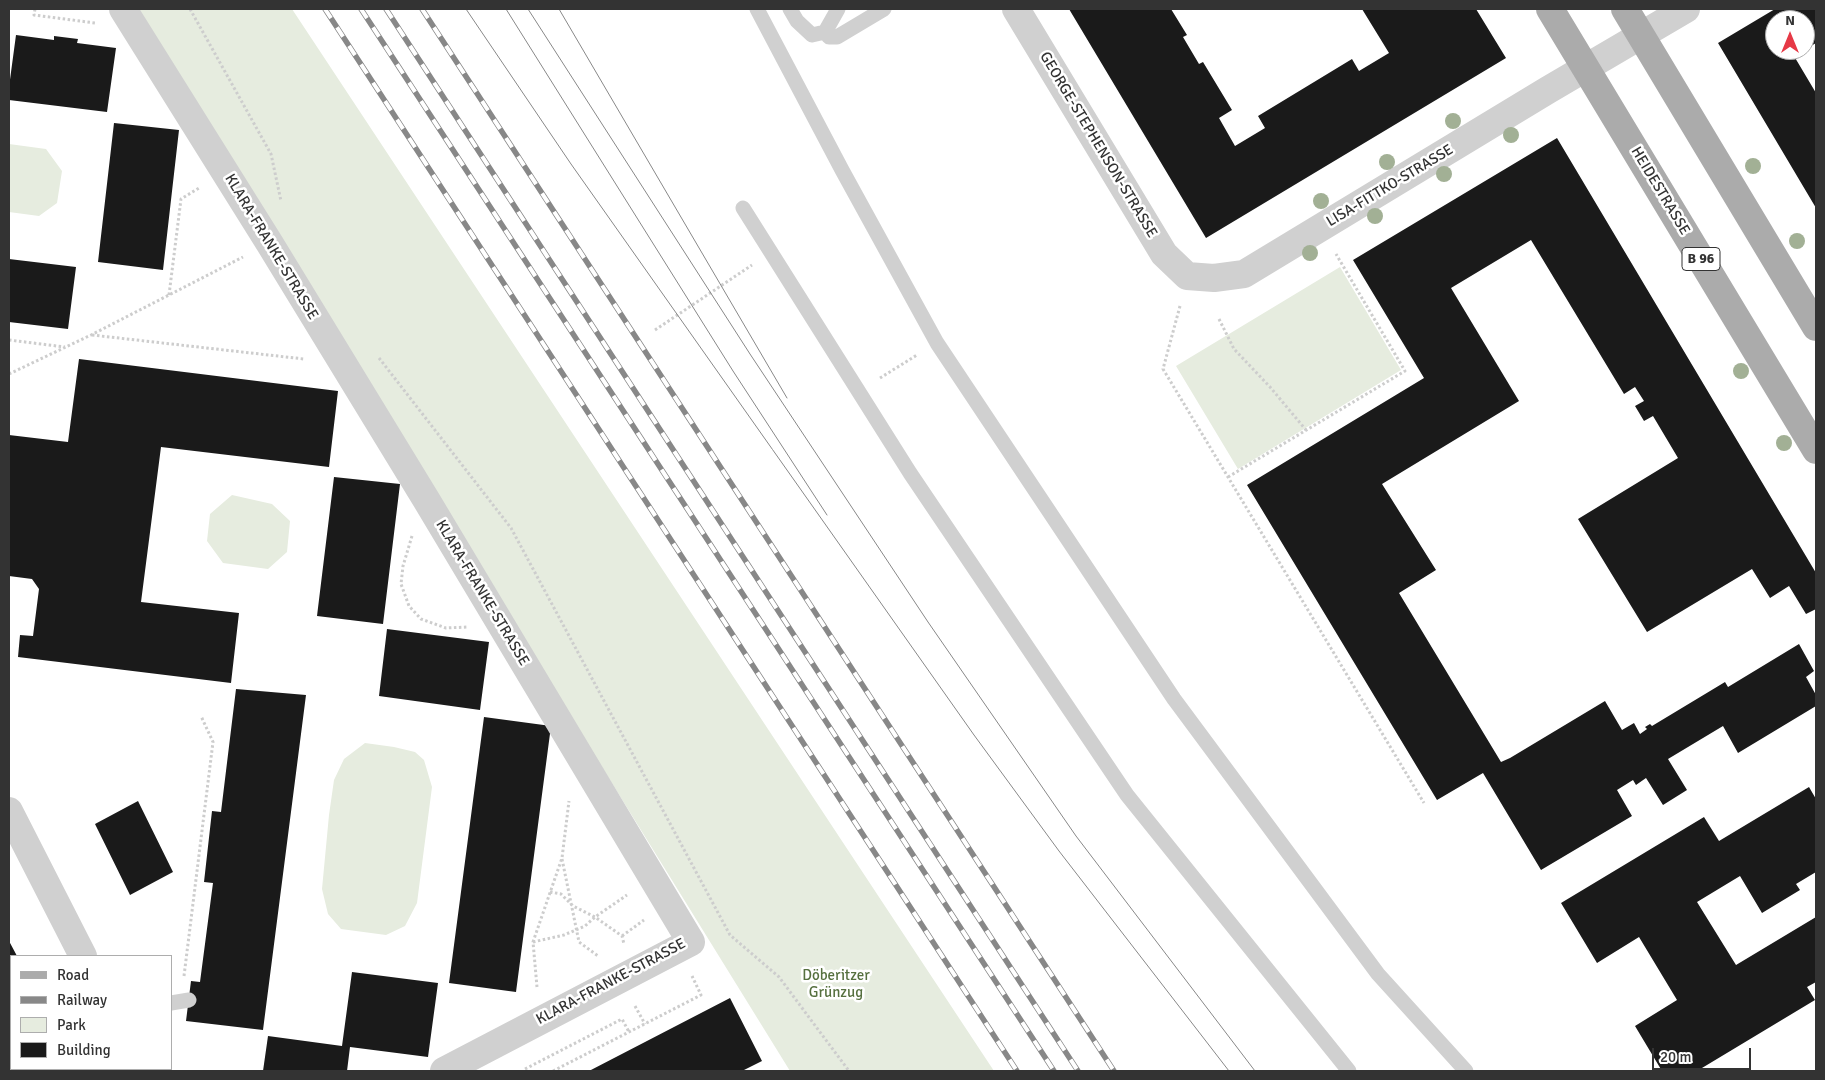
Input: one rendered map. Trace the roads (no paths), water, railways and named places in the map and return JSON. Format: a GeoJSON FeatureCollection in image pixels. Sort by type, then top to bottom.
{"type":"FeatureCollection","features":[{"type":"Feature","properties":{"kind":"main road","name":"HEIDESTRASSE"},"geometry":{"type":"LineString","coordinates":[[1550,9],[1816,450]]}},
{"type":"Feature","properties":{"kind":"main road"},"geometry":{"type":"LineString","coordinates":[[1625,9],[1816,327]]}},
{"type":"Feature","properties":{"kind":"street","name":"GEORGE-STEPHENSON-STRASSE"},"geometry":{"type":"LineString","coordinates":[[1016,9],[1164,254],[1187,276]]}},
{"type":"Feature","properties":{"kind":"street","name":"LISA-FITTKO-STRASSE"},"geometry":{"type":"LineString","coordinates":[[1187,276],[1214,278],[1244,274],[1686,9]]}},
{"type":"Feature","properties":{"kind":"street","name":"KLARA-FRANKE-STRASSE"},"geometry":{"type":"LineString","coordinates":[[129,19],[270,244],[427,501],[691,942],[444,1071]]}},
{"type":"Feature","properties":{"kind":"street"},"geometry":{"type":"LineString","coordinates":[[9,812],[81,955]]}},
{"type":"Feature","properties":{"kind":"lane"},"geometry":{"type":"LineString","coordinates":[[757,9],[842,170],[937,343],[1157,674],[1378,974],[1466,1071]]}},
{"type":"Feature","properties":{"kind":"lane"},"geometry":{"type":"LineString","coordinates":[[790,9],[797,21],[812,35],[825,32],[838,9]]}},
{"type":"Feature","properties":{"kind":"lane"},"geometry":{"type":"LineString","coordinates":[[825,32],[830,37],[837,37],[884,9]]}},
{"type":"Feature","properties":{"kind":"lane"},"geometry":{"type":"LineString","coordinates":[[744,208],[910,473],[1127,795],[1349,1071]]}},
{"type":"Feature","properties":{"kind":"lane"},"geometry":{"type":"LineString","coordinates":[[172,1003],[188,1000]]}},
{"type":"Feature","properties":{"kind":"tram line"},"geometry":{"type":"LineString","coordinates":[[466,9],[571,164],[974,735],[1059,851],[1229,1071]]}},
{"type":"Feature","properties":{"kind":"tram line"},"geometry":{"type":"LineString","coordinates":[[506,9],[733,371],[827,515]]}},
{"type":"Feature","properties":{"kind":"tram line"},"geometry":{"type":"LineString","coordinates":[[528,9],[750,354],[928,622],[1076,836],[1255,1071]]}},
{"type":"Feature","properties":{"kind":"tram line"},"geometry":{"type":"LineString","coordinates":[[559,9],[787,398]]}},
{"type":"Feature","properties":{"kind":"railway"},"geometry":{"type":"LineString","coordinates":[[325,9],[1017,1071]]}},
{"type":"Feature","properties":{"kind":"railway"},"geometry":{"type":"LineString","coordinates":[[361,9],[1054,1071]]}},
{"type":"Feature","properties":{"kind":"railway"},"geometry":{"type":"LineString","coordinates":[[386,9],[1078,1071]]}},
{"type":"Feature","properties":{"kind":"railway"},"geometry":{"type":"LineString","coordinates":[[422,9],[1114,1071]]}},
{"type":"Feature","properties":{"kind":"park label","name":"Döberitzer Grünzug"},"geometry":{"type":"Point","coordinates":[836,984]}}]}
